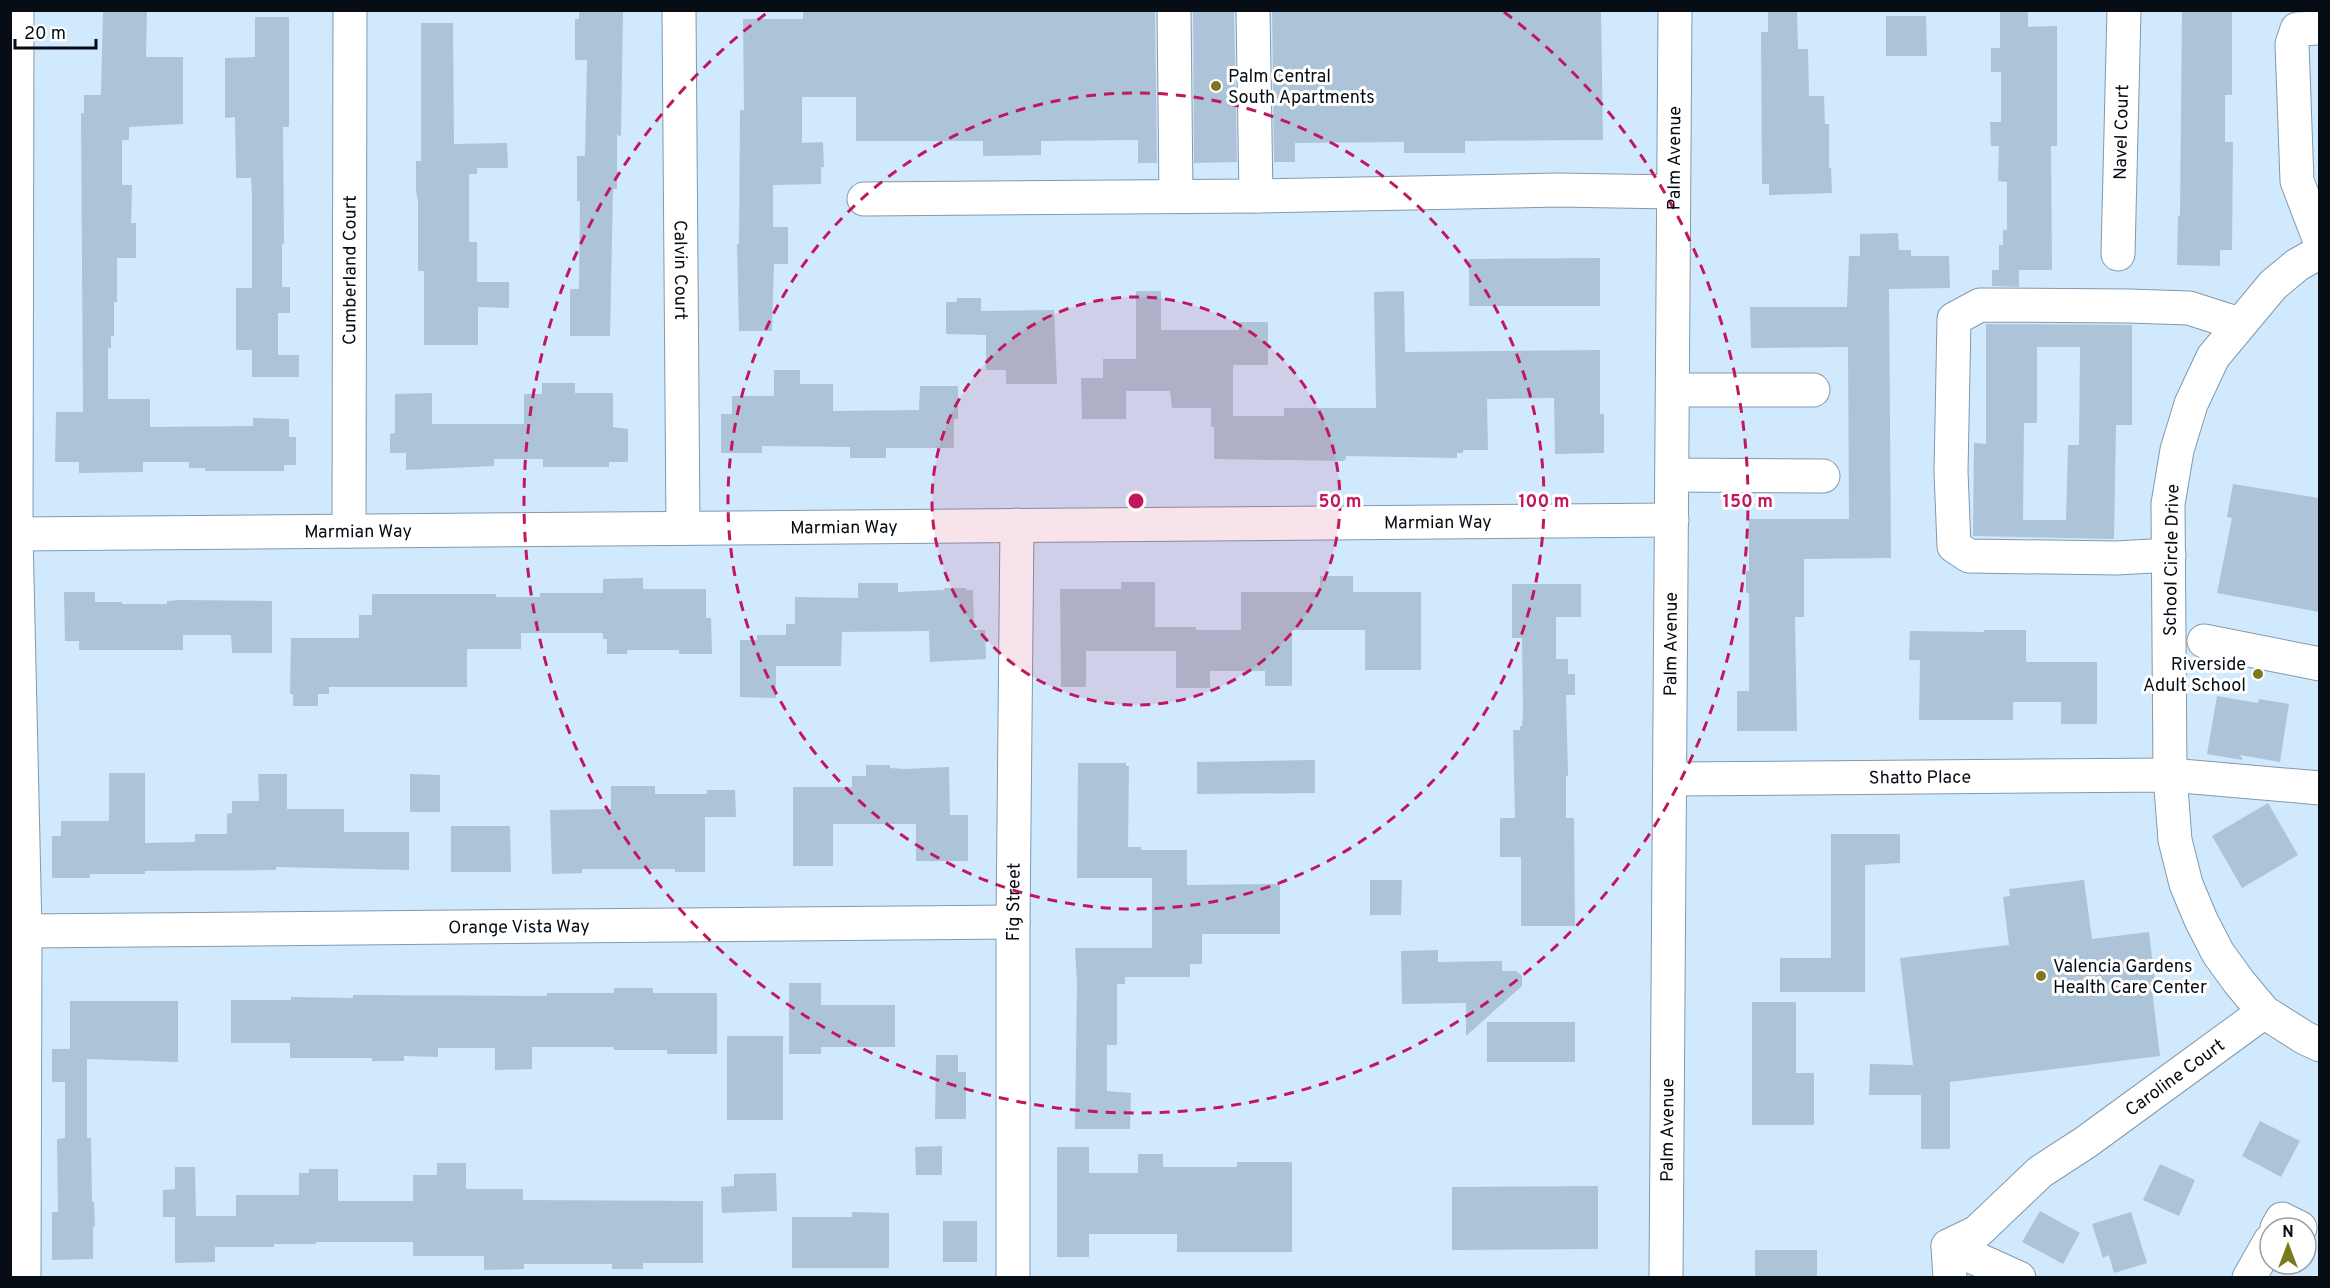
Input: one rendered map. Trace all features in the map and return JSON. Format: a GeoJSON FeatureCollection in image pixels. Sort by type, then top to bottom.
{"type":"FeatureCollection","features":[{"type":"Feature","properties":{"kind":"street"},"geometry":{"type":"LineString","coordinates":[[17,10],[16,534],[25,931],[24,1278]]}},
{"type":"Feature","properties":{"kind":"street","name":"Cumberland Court"},"geometry":{"type":"LineString","coordinates":[[349,531],[350,10]]}},
{"type":"Feature","properties":{"kind":"street","name":"Calvin Court"},"geometry":{"type":"LineString","coordinates":[[679,10],[682,528]]}},
{"type":"Feature","properties":{"kind":"street"},"geometry":{"type":"LineString","coordinates":[[1174,10],[1176,196]]}},
{"type":"Feature","properties":{"kind":"street"},"geometry":{"type":"LineString","coordinates":[[1253,10],[1256,196]]}},
{"type":"Feature","properties":{"kind":"street","name":"Palm Avenue"},"geometry":{"type":"LineString","coordinates":[[1666,1278],[1675,10]]}},
{"type":"Feature","properties":{"kind":"street","name":"Navel Court"},"geometry":{"type":"LineString","coordinates":[[2118,254],[2124,10]]}},
{"type":"Feature","properties":{"kind":"street"},"geometry":{"type":"LineString","coordinates":[[2319,28],[2297,29],[2292,44],[2307,107],[2297,181],[2319,241]]}},
{"type":"Feature","properties":{"kind":"street"},"geometry":{"type":"LineString","coordinates":[[864,199],[1256,196],[1558,190],[1673,192]]}},
{"type":"Feature","properties":{"kind":"street","name":"School Circle Drive"},"geometry":{"type":"LineString","coordinates":[[2319,252],[2273,285],[2213,357],[2191,404],[2176,450],[2168,504],[2170,775],[2175,840],[2186,884],[2218,953],[2264,1012],[2319,1045]]}},
{"type":"Feature","properties":{"kind":"street"},"geometry":{"type":"LineString","coordinates":[[2169,555],[2116,558],[1969,556],[1954,546],[1951,472],[1954,319],[1980,305],[2139,306],[2189,308],[2239,324]]}},
{"type":"Feature","properties":{"kind":"street"},"geometry":{"type":"LineString","coordinates":[[1673,390],[1813,390]]}},
{"type":"Feature","properties":{"kind":"street"},"geometry":{"type":"LineString","coordinates":[[1672,475],[1823,476]]}},
{"type":"Feature","properties":{"kind":"street","name":"Marmian Way"},"geometry":{"type":"LineString","coordinates":[[16,534],[1672,520]]}},
{"type":"Feature","properties":{"kind":"street","name":"Fig Street"},"geometry":{"type":"LineString","coordinates":[[1013,1278],[1013,922],[1017,525]]}},
{"type":"Feature","properties":{"kind":"street"},"geometry":{"type":"LineString","coordinates":[[2204,641],[2319,664]]}},
{"type":"Feature","properties":{"kind":"street","name":"Shatto Place"},"geometry":{"type":"LineString","coordinates":[[1671,779],[2170,775],[2319,788]]}},
{"type":"Feature","properties":{"kind":"street","name":"Orange Vista Way"},"geometry":{"type":"LineString","coordinates":[[25,931],[1013,922]]}},
{"type":"Feature","properties":{"kind":"street","name":"Caroline Court"},"geometry":{"type":"LineString","coordinates":[[1949,1262],[2040,1172],[2086,1142],[2264,1012]]}},
{"type":"Feature","properties":{"kind":"street"},"geometry":{"type":"LineString","coordinates":[[1949,1262],[2019,1278]]}},
{"type":"Feature","properties":{"kind":"street"},"geometry":{"type":"LineString","coordinates":[[2249,1278],[2258,1262]]}},
{"type":"Feature","properties":{"kind":"building"},"geometry":{"type":"Polygon","coordinates":[[[124,10],[147,10],[146,57],[183,57],[183,124],[129,127],[129,140],[122,140],[122,185],[132,185],[131,223],[136,223],[136,258],[117,258],[114,336],[111,336],[111,348],[108,348],[108,399],[150,399],[150,427],[253,426],[253,418],[289,419],[289,437],[296,437],[296,465],[284,465],[284,471],[205,471],[205,468],[189,468],[189,462],[143,462],[143,472],[79,473],[79,462],[55,462],[56,412],[83,412],[81,113],[84,113],[84,95],[101,95],[103,12],[124,12],[124,10]]]}},
{"type":"Feature","properties":{"kind":"building"},"geometry":{"type":"Polygon","coordinates":[[[579,10],[623,10],[621,136],[617,135],[617,189],[613,189],[610,336],[570,336],[570,289],[579,289],[580,201],[577,201],[577,156],[585,156],[587,60],[575,60],[575,19],[579,19],[579,10]]]}},
{"type":"Feature","properties":{"kind":"building"},"geometry":{"type":"Polygon","coordinates":[[[803,10],[1155,10],[1157,163],[1138,163],[1138,140],[1041,141],[1041,155],[983,156],[983,141],[856,141],[856,97],[802,97],[802,143],[823,142],[824,167],[821,167],[821,184],[773,185],[773,227],[788,227],[788,264],[774,264],[772,331],[739,331],[737,244],[739,244],[740,110],[744,110],[743,19],[803,19],[803,10]]]}},
{"type":"Feature","properties":{"kind":"building","name":"Palm Central South Apartments"},"geometry":{"type":"Polygon","coordinates":[[[1193,10],[1234,10],[1237,162],[1194,163],[1193,10]]]}},
{"type":"Feature","properties":{"kind":"building"},"geometry":{"type":"Polygon","coordinates":[[[1272,10],[1601,10],[1603,140],[1465,141],[1465,153],[1404,153],[1404,142],[1295,143],[1295,162],[1274,162],[1272,10]]]}},
{"type":"Feature","properties":{"kind":"building"},"geometry":{"type":"Polygon","coordinates":[[[1768,10],[1797,10],[1798,49],[1808,49],[1809,96],[1824,96],[1825,124],[1829,124],[1829,168],[1831,168],[1832,193],[1769,195],[1769,184],[1762,184],[1761,32],[1768,32],[1768,10]]]}},
{"type":"Feature","properties":{"kind":"building"},"geometry":{"type":"Polygon","coordinates":[[[2000,10],[2028,10],[2028,27],[2057,26],[2057,146],[2051,146],[2052,270],[2019,270],[2019,287],[1992,286],[1992,270],[1999,270],[1999,245],[2003,245],[2003,230],[2007,230],[2007,182],[1998,181],[1999,146],[1991,146],[1990,122],[2001,122],[2001,72],[1991,72],[1991,48],[2000,48],[2000,10]]]}},
{"type":"Feature","properties":{"kind":"building"},"geometry":{"type":"Polygon","coordinates":[[[2232,10],[2232,95],[2225,95],[2225,142],[2233,142],[2232,250],[2220,250],[2220,266],[2177,265],[2178,216],[2180,216],[2182,11],[2232,10]]]}},
{"type":"Feature","properties":{"kind":"building"},"geometry":{"type":"Polygon","coordinates":[[[1886,16],[1926,16],[1927,56],[1886,56],[1886,16]]]}},
{"type":"Feature","properties":{"kind":"building"},"geometry":{"type":"Polygon","coordinates":[[[255,17],[289,17],[289,127],[283,127],[282,287],[290,287],[290,313],[278,313],[278,355],[299,355],[299,377],[252,377],[252,350],[236,350],[236,288],[252,288],[252,193],[251,178],[236,178],[235,117],[225,118],[225,58],[255,57],[255,17]]]}},
{"type":"Feature","properties":{"kind":"building"},"geometry":{"type":"Polygon","coordinates":[[[421,23],[453,23],[454,144],[507,143],[508,168],[477,168],[477,174],[469,174],[469,242],[477,242],[477,282],[509,282],[509,308],[478,307],[478,345],[424,345],[424,271],[418,271],[416,191],[416,161],[421,161],[421,23]]]}},
{"type":"Feature","properties":{"kind":"building"},"geometry":{"type":"Polygon","coordinates":[[[1898,233],[1899,250],[1911,250],[1911,256],[1949,256],[1950,288],[1889,289],[1891,558],[1804,559],[1804,617],[1795,617],[1797,731],[1737,731],[1737,691],[1749,691],[1749,593],[1746,593],[1746,571],[1749,571],[1749,519],[1849,519],[1848,347],[1751,348],[1750,307],[1847,307],[1849,256],[1860,256],[1860,234],[1898,233]]]}},
{"type":"Feature","properties":{"kind":"building"},"geometry":{"type":"Polygon","coordinates":[[[1600,258],[1600,306],[1469,306],[1469,259],[1600,258]]]}},
{"type":"Feature","properties":{"kind":"building"},"geometry":{"type":"Polygon","coordinates":[[[1136,291],[1161,291],[1161,330],[1239,330],[1239,322],[1268,322],[1268,365],[1233,365],[1233,416],[1284,416],[1284,408],[1376,408],[1374,292],[1404,291],[1405,352],[1600,350],[1600,414],[1604,414],[1604,453],[1555,454],[1554,398],[1487,399],[1488,450],[1463,450],[1463,453],[1457,453],[1457,458],[1346,456],[1343,461],[1214,459],[1214,427],[1211,427],[1211,408],[1172,408],[1170,391],[1126,391],[1126,419],[1082,419],[1081,378],[1103,378],[1103,359],[1136,359],[1136,291]]]}},
{"type":"Feature","properties":{"kind":"building"},"geometry":{"type":"Polygon","coordinates":[[[957,298],[981,298],[981,311],[1054,310],[1057,384],[1006,384],[1006,370],[986,370],[986,335],[946,334],[946,302],[957,302],[957,298]]]}},
{"type":"Feature","properties":{"kind":"building"},"geometry":{"type":"Polygon","coordinates":[[[1986,324],[2132,325],[2132,425],[2116,425],[2114,539],[1973,536],[1974,443],[1986,444],[1986,324]],[[2037,347],[2037,423],[2024,423],[2023,520],[2066,520],[2068,445],[2079,445],[2080,347],[2037,347]]]}},
{"type":"Feature","properties":{"kind":"building"},"geometry":{"type":"Polygon","coordinates":[[[774,370],[800,370],[800,384],[833,384],[833,411],[919,410],[920,386],[958,386],[958,419],[954,419],[954,448],[886,448],[886,458],[850,458],[850,447],[762,446],[762,453],[721,453],[721,414],[732,414],[732,396],[774,396],[774,370]]]}},
{"type":"Feature","properties":{"kind":"building"},"geometry":{"type":"Polygon","coordinates":[[[542,383],[575,383],[575,393],[613,393],[613,427],[628,429],[628,462],[609,462],[609,467],[543,467],[543,459],[494,459],[494,466],[406,470],[406,453],[390,453],[390,434],[395,433],[395,394],[432,393],[432,424],[524,424],[524,394],[542,394],[542,383]]]}},
{"type":"Feature","properties":{"kind":"building"},"geometry":{"type":"Polygon","coordinates":[[[2233,484],[2319,498],[2319,612],[2217,593],[2232,518],[2227,517],[2233,484]]]}},
{"type":"Feature","properties":{"kind":"building"},"geometry":{"type":"Polygon","coordinates":[[[1320,576],[1353,576],[1353,592],[1421,592],[1421,670],[1365,670],[1365,630],[1292,630],[1292,686],[1265,686],[1265,671],[1210,671],[1210,688],[1176,688],[1176,651],[1086,651],[1086,687],[1061,687],[1060,589],[1121,589],[1121,582],[1155,582],[1155,627],[1241,630],[1241,592],[1320,592],[1320,576]]]}},
{"type":"Feature","properties":{"kind":"building"},"geometry":{"type":"Polygon","coordinates":[[[643,578],[643,589],[706,589],[706,618],[711,618],[712,654],[679,654],[679,650],[627,650],[627,654],[607,654],[607,639],[603,639],[603,633],[521,633],[521,649],[467,649],[467,687],[329,687],[329,694],[318,694],[318,706],[293,706],[293,694],[290,694],[291,638],[359,638],[359,615],[372,615],[372,594],[496,594],[496,597],[540,597],[540,593],[603,593],[603,579],[643,578]]]}},
{"type":"Feature","properties":{"kind":"building"},"geometry":{"type":"Polygon","coordinates":[[[858,583],[898,583],[898,592],[944,590],[944,588],[973,590],[974,630],[985,630],[986,659],[930,662],[929,631],[842,632],[841,666],[776,666],[776,698],[740,697],[740,640],[757,640],[757,635],[786,635],[786,624],[795,624],[795,597],[858,598],[858,583]]]}},
{"type":"Feature","properties":{"kind":"building"},"geometry":{"type":"Polygon","coordinates":[[[1512,584],[1581,584],[1581,617],[1556,617],[1556,659],[1568,659],[1568,674],[1575,674],[1575,695],[1566,695],[1568,776],[1566,776],[1566,818],[1574,818],[1575,926],[1521,926],[1521,857],[1500,857],[1500,818],[1515,818],[1513,730],[1520,730],[1523,714],[1522,638],[1512,638],[1512,584]]]}},
{"type":"Feature","properties":{"kind":"building"},"geometry":{"type":"Polygon","coordinates":[[[64,592],[95,592],[95,602],[122,602],[122,604],[167,604],[167,601],[180,600],[272,601],[272,653],[232,653],[231,635],[183,635],[183,650],[79,650],[79,641],[65,641],[64,592]]]}},
{"type":"Feature","properties":{"kind":"building"},"geometry":{"type":"Polygon","coordinates":[[[1984,630],[2026,630],[2026,662],[2097,662],[2097,724],[2061,724],[2061,702],[2013,702],[2013,720],[1919,720],[1920,660],[1909,660],[1910,631],[1984,632],[1984,630]]]}},
{"type":"Feature","properties":{"kind":"building"},"geometry":{"type":"Polygon","coordinates":[[[2217,696],[2258,703],[2259,699],[2289,704],[2280,762],[2240,755],[2243,760],[2207,754],[2217,696]]]}},
{"type":"Feature","properties":{"kind":"building"},"geometry":{"type":"Polygon","coordinates":[[[1315,760],[1315,793],[1197,794],[1197,762],[1315,760]]]}},
{"type":"Feature","properties":{"kind":"building"},"geometry":{"type":"Polygon","coordinates":[[[1078,763],[1126,763],[1126,766],[1129,766],[1128,847],[1141,847],[1141,850],[1187,850],[1187,885],[1280,884],[1280,934],[1202,934],[1202,964],[1190,964],[1190,977],[1125,977],[1125,984],[1117,984],[1117,1045],[1107,1045],[1107,1091],[1131,1093],[1130,1129],[1075,1129],[1077,984],[1075,948],[1152,948],[1152,878],[1077,878],[1078,763]]]}},
{"type":"Feature","properties":{"kind":"building"},"geometry":{"type":"Polygon","coordinates":[[[866,765],[890,765],[890,768],[904,769],[949,767],[950,815],[968,815],[968,861],[916,861],[916,824],[833,824],[833,866],[793,866],[793,787],[852,787],[852,776],[866,776],[866,765]]]}},
{"type":"Feature","properties":{"kind":"building"},"geometry":{"type":"Polygon","coordinates":[[[109,773],[145,773],[145,843],[195,842],[195,834],[227,834],[227,814],[232,813],[232,801],[259,801],[258,774],[287,774],[287,809],[344,809],[344,832],[409,832],[409,870],[276,867],[276,870],[145,871],[145,874],[90,874],[90,878],[52,878],[52,836],[61,836],[61,821],[109,821],[109,773]]]}},
{"type":"Feature","properties":{"kind":"building"},"geometry":{"type":"Polygon","coordinates":[[[410,774],[440,775],[440,812],[410,812],[410,774]]]}},
{"type":"Feature","properties":{"kind":"building"},"geometry":{"type":"Polygon","coordinates":[[[611,786],[655,786],[655,794],[707,794],[707,790],[735,790],[736,817],[705,817],[705,872],[675,872],[675,869],[582,869],[582,873],[552,874],[550,810],[611,809],[611,786]]]}},
{"type":"Feature","properties":{"kind":"building"},"geometry":{"type":"Polygon","coordinates":[[[2268,803],[2298,855],[2242,888],[2212,836],[2268,803]]]}},
{"type":"Feature","properties":{"kind":"building"},"geometry":{"type":"Polygon","coordinates":[[[451,826],[510,826],[511,872],[451,872],[451,826]]]}},
{"type":"Feature","properties":{"kind":"building"},"geometry":{"type":"Polygon","coordinates":[[[1831,834],[1900,834],[1900,863],[1865,865],[1865,992],[1780,992],[1780,958],[1831,958],[1831,834]]]}},
{"type":"Feature","properties":{"kind":"building"},"geometry":{"type":"Polygon","coordinates":[[[1370,880],[1402,880],[1401,915],[1370,915],[1370,880]]]}},
{"type":"Feature","properties":{"kind":"building","name":"Valencia Gardens Health Care Center"},"geometry":{"type":"Polygon","coordinates":[[[2084,880],[2092,939],[2149,932],[2156,990],[2152,990],[2160,1056],[1950,1082],[1950,1149],[1921,1149],[1921,1095],[1869,1095],[1870,1064],[1913,1065],[1900,958],[2009,945],[2003,897],[2010,896],[2009,889],[2084,880]]]}},
{"type":"Feature","properties":{"kind":"building"},"geometry":{"type":"Polygon","coordinates":[[[1438,950],[1438,962],[1502,961],[1502,971],[1516,971],[1522,976],[1522,986],[1466,1036],[1466,1003],[1402,1004],[1401,951],[1438,950]]]}},
{"type":"Feature","properties":{"kind":"building"},"geometry":{"type":"Polygon","coordinates":[[[789,983],[821,983],[821,1005],[895,1005],[895,1047],[821,1047],[821,1054],[789,1054],[789,983]]]}},
{"type":"Feature","properties":{"kind":"building"},"geometry":{"type":"Polygon","coordinates":[[[614,988],[653,988],[653,993],[717,993],[717,1054],[667,1054],[667,1050],[614,1050],[614,1047],[532,1047],[532,1069],[495,1070],[495,1048],[438,1048],[438,1057],[404,1056],[404,1061],[372,1061],[372,1058],[290,1058],[290,1043],[231,1043],[231,1000],[291,1000],[291,997],[353,998],[353,995],[547,996],[547,993],[614,993],[614,988]]]}},
{"type":"Feature","properties":{"kind":"building"},"geometry":{"type":"Polygon","coordinates":[[[70,1001],[178,1001],[178,1062],[87,1059],[87,1138],[91,1138],[92,1202],[94,1202],[95,1227],[93,1227],[93,1259],[52,1260],[52,1212],[58,1212],[57,1139],[65,1138],[65,1082],[52,1082],[52,1049],[70,1049],[70,1001]]]}},
{"type":"Feature","properties":{"kind":"building"},"geometry":{"type":"Polygon","coordinates":[[[1752,1002],[1796,1002],[1796,1073],[1814,1073],[1814,1125],[1752,1125],[1752,1002]]]}},
{"type":"Feature","properties":{"kind":"building"},"geometry":{"type":"Polygon","coordinates":[[[1487,1022],[1575,1022],[1575,1062],[1487,1062],[1487,1022]]]}},
{"type":"Feature","properties":{"kind":"building"},"geometry":{"type":"Polygon","coordinates":[[[727,1036],[783,1036],[783,1120],[727,1120],[727,1036]]]}},
{"type":"Feature","properties":{"kind":"building"},"geometry":{"type":"Polygon","coordinates":[[[936,1055],[958,1055],[958,1072],[966,1072],[966,1119],[935,1119],[936,1055]]]}},
{"type":"Feature","properties":{"kind":"building"},"geometry":{"type":"Polygon","coordinates":[[[2260,1121],[2300,1141],[2281,1177],[2242,1156],[2260,1121]]]}},
{"type":"Feature","properties":{"kind":"building"},"geometry":{"type":"Polygon","coordinates":[[[942,1146],[942,1175],[916,1175],[915,1147],[942,1146]]]}},
{"type":"Feature","properties":{"kind":"building"},"geometry":{"type":"Polygon","coordinates":[[[1057,1147],[1089,1147],[1089,1173],[1138,1173],[1138,1154],[1163,1154],[1163,1167],[1237,1167],[1237,1162],[1292,1162],[1292,1252],[1177,1252],[1177,1234],[1089,1234],[1089,1257],[1057,1257],[1057,1147]]]}},
{"type":"Feature","properties":{"kind":"building"},"geometry":{"type":"Polygon","coordinates":[[[437,1163],[466,1163],[466,1189],[523,1189],[523,1200],[703,1201],[703,1263],[643,1263],[643,1269],[612,1269],[612,1264],[524,1264],[524,1269],[484,1270],[484,1256],[413,1256],[413,1242],[316,1242],[316,1244],[274,1244],[274,1247],[215,1247],[215,1262],[175,1263],[175,1217],[163,1217],[163,1190],[175,1189],[175,1167],[195,1167],[196,1216],[236,1216],[236,1195],[299,1195],[299,1173],[309,1173],[309,1169],[338,1169],[338,1201],[413,1201],[413,1175],[437,1175],[437,1163]]]}},
{"type":"Feature","properties":{"kind":"building"},"geometry":{"type":"Polygon","coordinates":[[[2160,1164],[2195,1180],[2179,1216],[2143,1200],[2160,1164]]]}},
{"type":"Feature","properties":{"kind":"building"},"geometry":{"type":"Polygon","coordinates":[[[776,1173],[777,1211],[722,1213],[721,1187],[734,1186],[734,1174],[776,1173]]]}},
{"type":"Feature","properties":{"kind":"building"},"geometry":{"type":"Polygon","coordinates":[[[1598,1186],[1598,1249],[1452,1250],[1452,1187],[1598,1186]]]}},
{"type":"Feature","properties":{"kind":"building"},"geometry":{"type":"Polygon","coordinates":[[[2040,1211],[2080,1233],[2063,1264],[2022,1242],[2040,1211]]]}},
{"type":"Feature","properties":{"kind":"building"},"geometry":{"type":"Polygon","coordinates":[[[852,1212],[889,1213],[889,1268],[792,1268],[792,1217],[852,1217],[852,1212]]]}},
{"type":"Feature","properties":{"kind":"building"},"geometry":{"type":"Polygon","coordinates":[[[2131,1212],[2147,1263],[2114,1273],[2109,1255],[2103,1258],[2092,1224],[2131,1212]]]}},
{"type":"Feature","properties":{"kind":"building"},"geometry":{"type":"Polygon","coordinates":[[[943,1221],[977,1221],[977,1262],[943,1262],[943,1221]]]}},
{"type":"Feature","properties":{"kind":"building"},"geometry":{"type":"Polygon","coordinates":[[[1755,1250],[1817,1250],[1817,1278],[1755,1278],[1755,1250]]]}},
{"type":"Feature","properties":{"kind":"place","name":"Palm Central South Apartments"},"geometry":{"type":"Point","coordinates":[1216,86]}},
{"type":"Feature","properties":{"kind":"place","name":"Riverside Adult School"},"geometry":{"type":"Point","coordinates":[2258,674]}},
{"type":"Feature","properties":{"kind":"place","name":"Valencia Gardens Health Care Center"},"geometry":{"type":"Point","coordinates":[2041,976]}}]}
